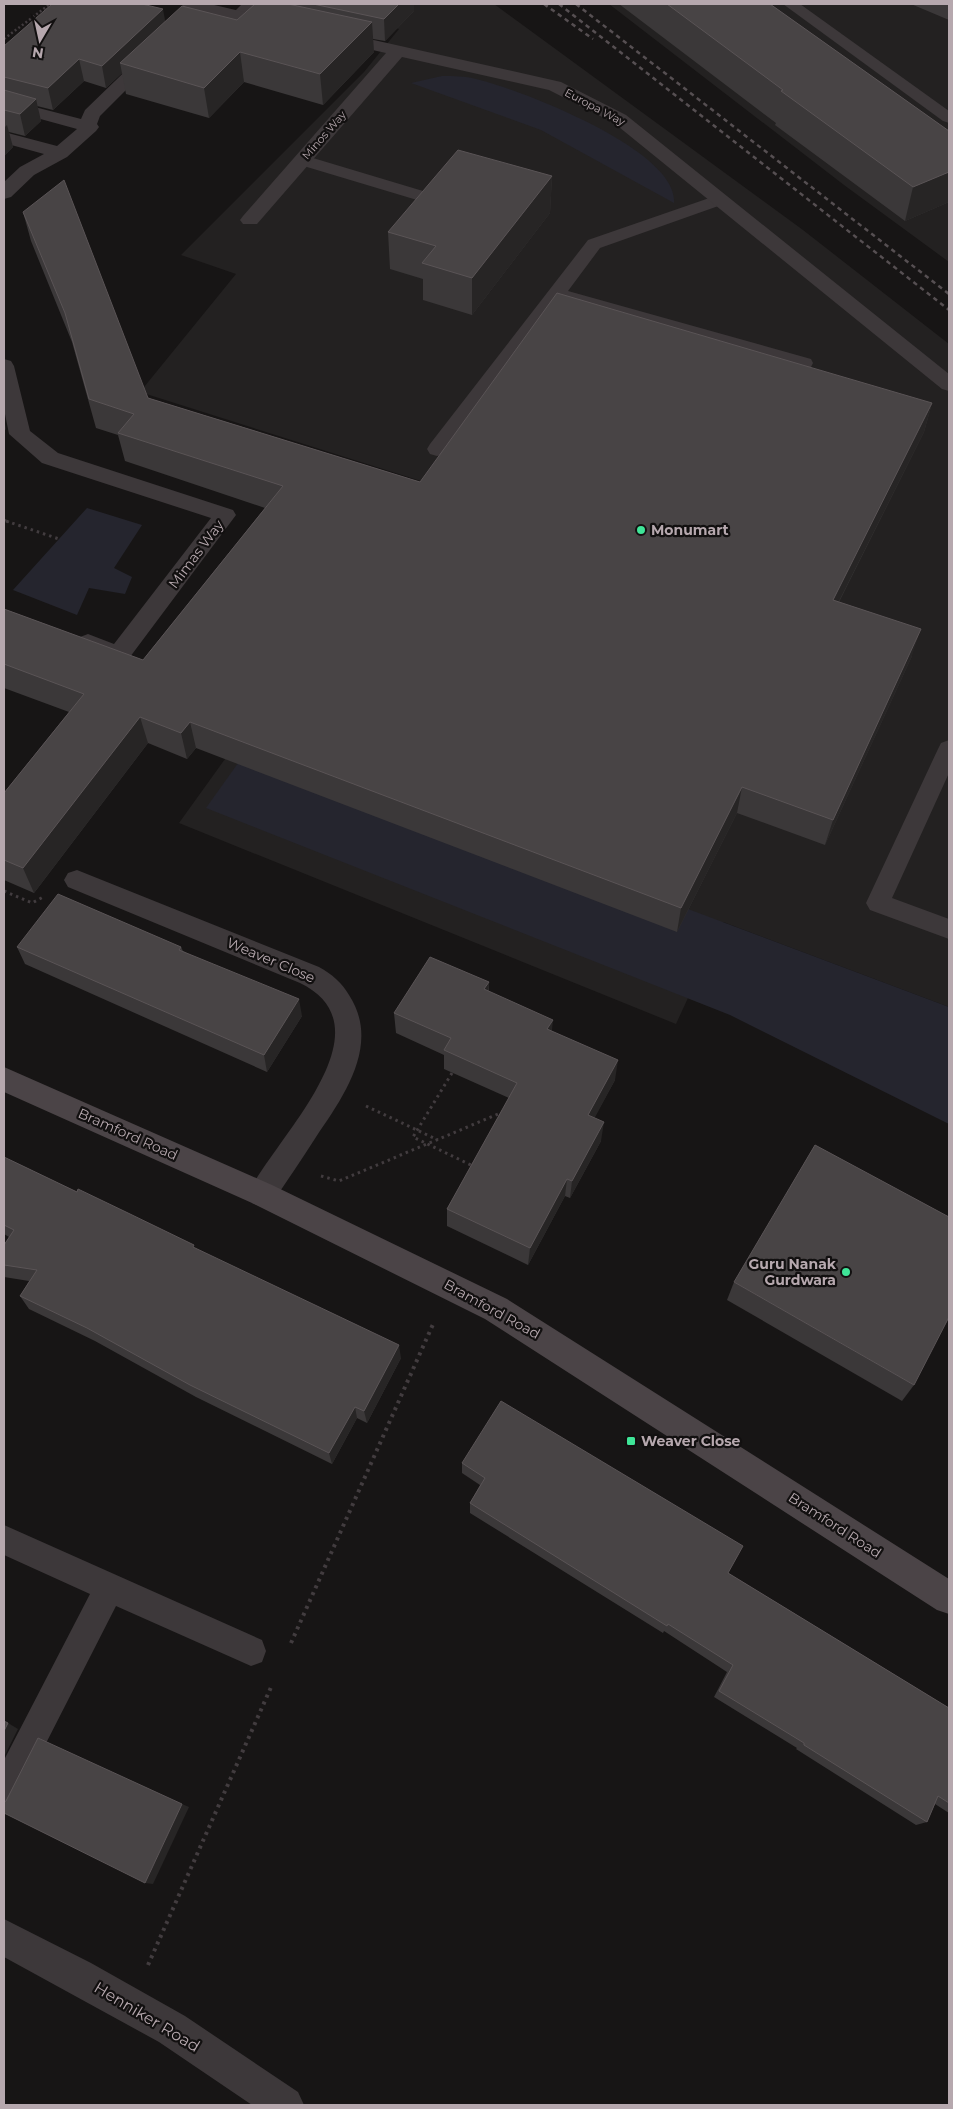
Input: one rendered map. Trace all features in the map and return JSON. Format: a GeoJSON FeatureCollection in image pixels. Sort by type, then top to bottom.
{"type":"FeatureCollection","features":[{"type":"Feature","properties":{"kind":"main road","name":"Bramford Road"},"geometry":{"type":"LineString","coordinates":[[4,1079],[262,1194],[496,1309],[593,1369],[949,1598]]}},
{"type":"Feature","properties":{"kind":"street"},"geometry":{"type":"LineString","coordinates":[[195,10],[243,10],[294,28]]}},
{"type":"Feature","properties":{"kind":"street","name":"Europa Way"},"geometry":{"type":"LineString","coordinates":[[322,34],[555,86],[620,118],[718,200],[949,384]]}},
{"type":"Feature","properties":{"kind":"street"},"geometry":{"type":"LineString","coordinates":[[4,193],[26,171],[61,153],[90,127],[92,114],[164,43]]}},
{"type":"Feature","properties":{"kind":"street","name":"Minos Way"},"geometry":{"type":"LineString","coordinates":[[250,220],[398,50]]}},
{"type":"Feature","properties":{"kind":"street"},"geometry":{"type":"LineString","coordinates":[[4,104],[90,127]]}},
{"type":"Feature","properties":{"kind":"street"},"geometry":{"type":"LineString","coordinates":[[4,137],[61,153]]}},
{"type":"Feature","properties":{"kind":"street","name":"Mimas Way"},"geometry":{"type":"LineString","coordinates":[[4,366],[20,434],[50,458],[225,515],[119,655],[66,635]]}},
{"type":"Feature","properties":{"kind":"street","name":"Weaver Close"},"geometry":{"type":"LineString","coordinates":[[77,880],[321,982],[337,997],[346,1016],[349,1037],[347,1055],[332,1090],[262,1194]]}},
{"type":"Feature","properties":{"kind":"street","name":"Henniker Road"},"geometry":{"type":"LineString","coordinates":[[4,1937],[164,2024],[285,2105]]}},
{"type":"Feature","properties":{"kind":"lane"},"geometry":{"type":"LineString","coordinates":[[790,4],[949,118]]}},
{"type":"Feature","properties":{"kind":"lane"},"geometry":{"type":"LineString","coordinates":[[303,160],[417,195]]}},
{"type":"Feature","properties":{"kind":"lane"},"geometry":{"type":"LineString","coordinates":[[437,449],[594,244],[718,200]]}},
{"type":"Feature","properties":{"kind":"lane"},"geometry":{"type":"LineString","coordinates":[[556,293],[804,363]]}},
{"type":"Feature","properties":{"kind":"lane"},"geometry":{"type":"LineString","coordinates":[[949,749],[878,903],[949,929]]}},
{"type":"Feature","properties":{"kind":"lane"},"geometry":{"type":"LineString","coordinates":[[4,1540],[251,1651]]}},
{"type":"Feature","properties":{"kind":"lane"},"geometry":{"type":"LineString","coordinates":[[4,1793],[109,1588]]}},
{"type":"Feature","properties":{"kind":"path"},"geometry":{"type":"LineString","coordinates":[[4,39],[50,4]]}},
{"type":"Feature","properties":{"kind":"path"},"geometry":{"type":"LineString","coordinates":[[4,520],[59,540]]}},
{"type":"Feature","properties":{"kind":"path"},"geometry":{"type":"LineString","coordinates":[[452,1073],[413,1137],[480,1169]]}},
{"type":"Feature","properties":{"kind":"path"},"geometry":{"type":"LineString","coordinates":[[332,1090],[438,1140]]}},
{"type":"Feature","properties":{"kind":"path"},"geometry":{"type":"LineString","coordinates":[[282,1165],[339,1181],[505,1112]]}},
{"type":"Feature","properties":{"kind":"path"},"geometry":{"type":"LineString","coordinates":[[288,1649],[451,1286]]}},
{"type":"Feature","properties":{"kind":"path"},"geometry":{"type":"LineString","coordinates":[[148,1966],[276,1676]]}},
{"type":"Feature","properties":{"kind":"shaded area"},"geometry":{"type":"Polygon","coordinates":[[[300,4],[494,4],[803,230],[949,344],[949,1007],[723,922],[676,1024],[179,823],[424,482],[140,392],[236,274],[181,255],[364,72],[399,29],[300,4]]]}},
{"type":"Feature","properties":{"kind":"shaded area"},"geometry":{"type":"Polygon","coordinates":[[[609,4],[949,4],[949,262],[844,185],[609,4]]]}},
{"type":"Feature","properties":{"kind":"shaded area"},"geometry":{"type":"Polygon","coordinates":[[[442,76],[468,77],[497,85],[526,95],[593,125],[625,143],[651,163],[669,183],[674,203],[541,130],[411,83],[442,76]]]}},
{"type":"Feature","properties":{"kind":"shaded area"},"geometry":{"type":"Polygon","coordinates":[[[87,508],[142,525],[114,568],[132,577],[125,594],[89,588],[77,615],[13,590],[87,508]]]}},
{"type":"Feature","properties":{"kind":"shaded area"},"geometry":{"type":"Polygon","coordinates":[[[251,745],[949,1007],[949,1124],[730,1015],[206,808],[251,745]]]}},
{"type":"Feature","properties":{"kind":"building"},"geometry":{"type":"Polygon","coordinates":[[[52,4],[142,4],[163,9],[102,66],[79,59],[48,88],[4,77],[4,46],[52,4]]]}},
{"type":"Feature","properties":{"kind":"building"},"geometry":{"type":"Polygon","coordinates":[[[255,4],[288,4],[372,22],[320,74],[240,52],[204,88],[120,63],[182,6],[237,20],[255,4]]]}},
{"type":"Feature","properties":{"kind":"building"},"geometry":{"type":"Polygon","coordinates":[[[313,4],[399,4],[384,19],[313,4]]]}},
{"type":"Feature","properties":{"kind":"building"},"geometry":{"type":"Polygon","coordinates":[[[667,4],[770,4],[949,131],[949,172],[913,187],[781,91],[783,90],[667,4]]]}},
{"type":"Feature","properties":{"kind":"building"},"geometry":{"type":"Polygon","coordinates":[[[4,90],[36,99],[20,114],[4,110],[4,90]]]}},
{"type":"Feature","properties":{"kind":"building"},"geometry":{"type":"Polygon","coordinates":[[[458,150],[552,176],[472,278],[422,263],[436,246],[388,232],[458,150]]]}},
{"type":"Feature","properties":{"kind":"building","name":"Monumart"},"geometry":{"type":"Polygon","coordinates":[[[64,180],[148,398],[420,482],[557,293],[932,403],[833,600],[921,629],[833,820],[742,787],[681,908],[190,722],[181,733],[140,717],[23,868],[4,860],[4,793],[84,694],[4,664],[4,609],[143,660],[283,486],[118,433],[134,414],[89,399],[65,313],[23,212],[64,180]]]}},
{"type":"Feature","properties":{"kind":"building"},"geometry":{"type":"Polygon","coordinates":[[[58,894],[181,947],[179,950],[299,999],[264,1055],[17,947],[58,894]]]}},
{"type":"Feature","properties":{"kind":"building"},"geometry":{"type":"Polygon","coordinates":[[[430,957],[489,982],[484,989],[553,1020],[547,1029],[618,1060],[588,1115],[604,1122],[572,1181],[567,1179],[530,1248],[447,1209],[517,1083],[444,1050],[451,1038],[394,1013],[430,957]]]}},
{"type":"Feature","properties":{"kind":"building","name":"Guru Nanak Gurdwara"},"geometry":{"type":"Polygon","coordinates":[[[815,1145],[949,1217],[949,1317],[914,1385],[734,1282],[815,1145]]]}},
{"type":"Feature","properties":{"kind":"building"},"geometry":{"type":"Polygon","coordinates":[[[4,1157],[77,1192],[78,1189],[194,1245],[193,1247],[399,1345],[364,1411],[355,1407],[329,1453],[190,1385],[87,1328],[20,1296],[37,1270],[4,1265],[4,1245],[14,1230],[4,1225],[4,1157]]]}},
{"type":"Feature","properties":{"kind":"building"},"geometry":{"type":"Polygon","coordinates":[[[501,1401],[743,1546],[728,1573],[949,1708],[949,1803],[938,1796],[927,1822],[804,1745],[804,1743],[719,1691],[733,1665],[470,1503],[485,1478],[462,1463],[501,1401]]]}},
{"type":"Feature","properties":{"kind":"building"},"geometry":{"type":"Polygon","coordinates":[[[4,1721],[8,1723],[4,1731],[4,1721]]]}},
{"type":"Feature","properties":{"kind":"building"},"geometry":{"type":"Polygon","coordinates":[[[38,1738],[182,1804],[145,1883],[4,1813],[4,1802],[38,1738]]]}},
{"type":"Feature","properties":{"kind":"railway"},"geometry":{"type":"LineString","coordinates":[[544,4],[593,39]]}},
{"type":"Feature","properties":{"kind":"railway"},"geometry":{"type":"LineString","coordinates":[[559,4],[949,310]]}},
{"type":"Feature","properties":{"kind":"railway"},"geometry":{"type":"LineString","coordinates":[[576,4],[949,294]]}},
{"type":"Feature","properties":{"kind":"place","name":"Monumart"},"geometry":{"type":"Point","coordinates":[641,530]}},
{"type":"Feature","properties":{"kind":"place","name":"Guru Nanak Gurdwara"},"geometry":{"type":"Point","coordinates":[846,1272]}},
{"type":"Feature","properties":{"kind":"place","name":"Weaver Close"},"geometry":{"type":"Point","coordinates":[631,1441]}}]}
